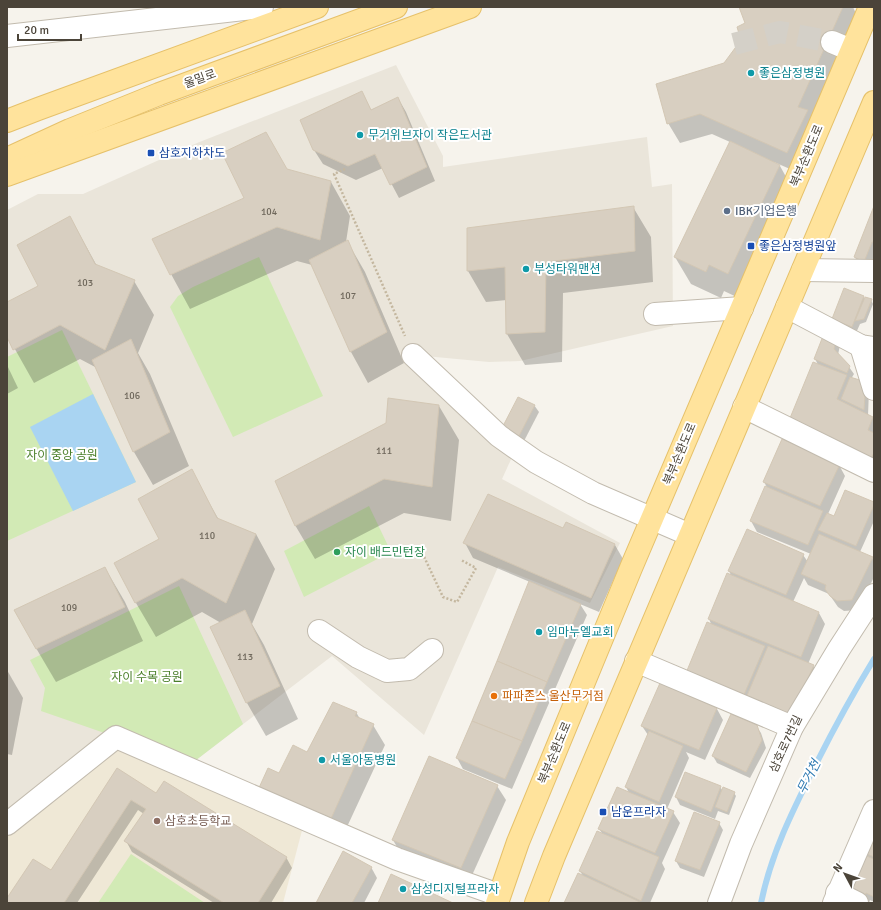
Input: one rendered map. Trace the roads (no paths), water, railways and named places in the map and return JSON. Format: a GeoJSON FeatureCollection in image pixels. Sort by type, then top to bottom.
{"type":"FeatureCollection","features":[{"type":"Feature","properties":{"kind":"main road"},"geometry":{"type":"LineString","coordinates":[[151,68],[278,7]]}},
{"type":"Feature","properties":{"kind":"main road"},"geometry":{"type":"LineString","coordinates":[[7,122],[38,109],[317,7]]}},
{"type":"Feature","properties":{"kind":"main road","name":"울밀로"},"geometry":{"type":"LineString","coordinates":[[7,159],[70,130],[159,94],[396,7]]}},
{"type":"Feature","properties":{"kind":"main road"},"geometry":{"type":"LineString","coordinates":[[7,175],[470,7]]}},
{"type":"Feature","properties":{"kind":"main road","name":"북부순환도로"},"geometry":{"type":"LineString","coordinates":[[498,899],[518,842],[652,519],[742,308],[842,46],[870,7]]}},
{"type":"Feature","properties":{"kind":"main road"},"geometry":{"type":"LineString","coordinates":[[536,903],[554,856],[802,270],[869,129],[874,102]]}},
{"type":"Feature","properties":{"kind":"street"},"geometry":{"type":"LineString","coordinates":[[7,36],[262,7]]}},
{"type":"Feature","properties":{"kind":"street"},"geometry":{"type":"LineString","coordinates":[[802,270],[874,271]]}},
{"type":"Feature","properties":{"kind":"street"},"geometry":{"type":"LineString","coordinates":[[787,307],[868,347],[874,389]]}},
{"type":"Feature","properties":{"kind":"street"},"geometry":{"type":"LineString","coordinates":[[655,314],[742,308]]}},
{"type":"Feature","properties":{"kind":"street"},"geometry":{"type":"LineString","coordinates":[[413,355],[499,436],[536,462],[593,493],[690,535]]}},
{"type":"Feature","properties":{"kind":"street"},"geometry":{"type":"LineString","coordinates":[[744,407],[874,470]]}},
{"type":"Feature","properties":{"kind":"street","name":"삼호로7번길"},"geometry":{"type":"LineString","coordinates":[[719,903],[741,844],[792,727],[839,649],[874,595]]}},
{"type":"Feature","properties":{"kind":"street"},"geometry":{"type":"LineString","coordinates":[[319,631],[358,657],[388,671],[409,669],[432,650]]}},
{"type":"Feature","properties":{"kind":"street"},"geometry":{"type":"LineString","coordinates":[[636,661],[792,727]]}},
{"type":"Feature","properties":{"kind":"street"},"geometry":{"type":"LineString","coordinates":[[7,824],[116,737],[396,859],[498,899]]}},
{"type":"Feature","properties":{"kind":"street"},"geometry":{"type":"LineString","coordinates":[[857,903],[836,898],[874,811]]}},
{"type":"Feature","properties":{"kind":"water"},"geometry":{"type":"Polygon","coordinates":[[[93,394],[136,482],[73,511],[30,427],[93,394]]]}},
{"type":"Feature","properties":{"kind":"waterway","name":"무거천"},"geometry":{"type":"LineString","coordinates":[[761,903],[770,867],[790,817],[836,726],[874,659]]}},
{"type":"Feature","properties":{"kind":"tunnel"},"geometry":{"type":"LineString","coordinates":[[734,44],[780,32],[832,42]]}},
{"type":"Feature","properties":{"kind":"place","name":"좋은삼정병원"},"geometry":{"type":"Point","coordinates":[751,73]}},
{"type":"Feature","properties":{"kind":"place","name":"무거위브자이 작은도서관"},"geometry":{"type":"Point","coordinates":[360,135]}},
{"type":"Feature","properties":{"kind":"place","name":"삼호지하차도"},"geometry":{"type":"Point","coordinates":[151,153]}},
{"type":"Feature","properties":{"kind":"place","name":"IBK기업은행"},"geometry":{"type":"Point","coordinates":[727,211]}},
{"type":"Feature","properties":{"kind":"place","name":"좋은삼정병원앞"},"geometry":{"type":"Point","coordinates":[751,246]}},
{"type":"Feature","properties":{"kind":"place","name":"부성타워맨션"},"geometry":{"type":"Point","coordinates":[526,269]}},
{"type":"Feature","properties":{"kind":"place","name":"자이 배드민턴장"},"geometry":{"type":"Point","coordinates":[337,552]}},
{"type":"Feature","properties":{"kind":"place","name":"임마누엘교회"},"geometry":{"type":"Point","coordinates":[539,632]}},
{"type":"Feature","properties":{"kind":"place","name":"파파존스 울산무거점"},"geometry":{"type":"Point","coordinates":[494,696]}},
{"type":"Feature","properties":{"kind":"place","name":"서울아동병원"},"geometry":{"type":"Point","coordinates":[322,760]}},
{"type":"Feature","properties":{"kind":"place","name":"남운프라자"},"geometry":{"type":"Point","coordinates":[603,812]}},
{"type":"Feature","properties":{"kind":"place","name":"삼호초등학교"},"geometry":{"type":"Point","coordinates":[157,821]}},
{"type":"Feature","properties":{"kind":"place","name":"삼성디지털프라자"},"geometry":{"type":"Point","coordinates":[403,889]}},
{"type":"Feature","properties":{"kind":"park label","name":"자이 중앙 공원"},"geometry":{"type":"Point","coordinates":[62,455]}},
{"type":"Feature","properties":{"kind":"park label","name":"자이 수목 공원"},"geometry":{"type":"Point","coordinates":[147,677]}}]}
